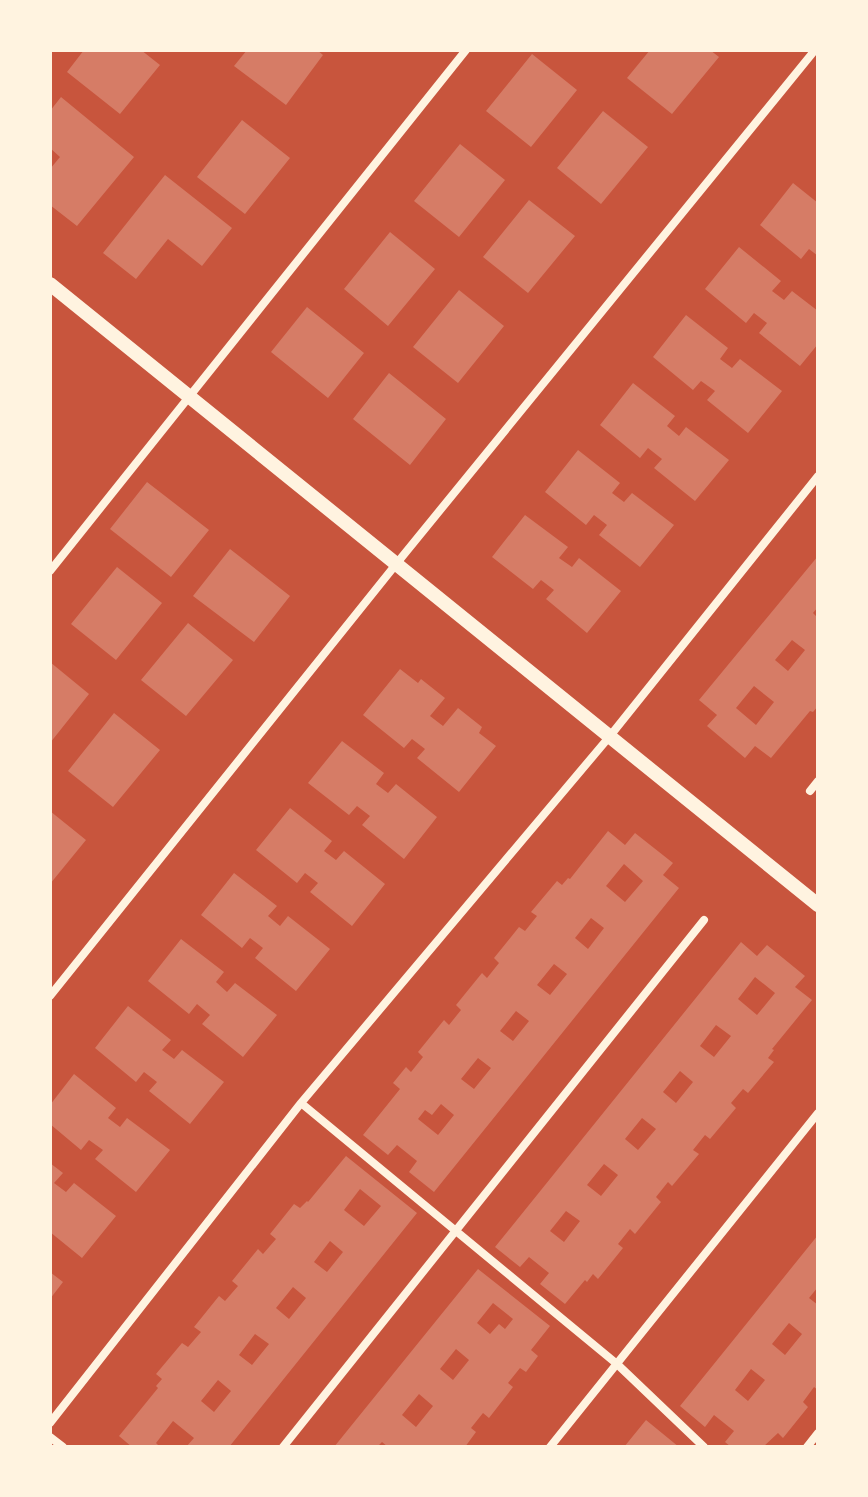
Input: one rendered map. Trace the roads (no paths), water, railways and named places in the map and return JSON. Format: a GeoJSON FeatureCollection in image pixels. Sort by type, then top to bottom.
{"type":"FeatureCollection","features":[{"type":"Feature","properties":{"kind":"street"},"geometry":{"type":"LineString","coordinates":[[50,571],[466,50]]}},
{"type":"Feature","properties":{"kind":"street"},"geometry":{"type":"LineString","coordinates":[[50,996],[397,563],[815,50]]}},
{"type":"Feature","properties":{"kind":"street"},"geometry":{"type":"LineString","coordinates":[[50,284],[818,905]]}},
{"type":"Feature","properties":{"kind":"street"},"geometry":{"type":"LineString","coordinates":[[50,1423],[301,1103],[610,736],[818,476]]}},
{"type":"Feature","properties":{"kind":"street"},"geometry":{"type":"LineString","coordinates":[[810,791],[818,781]]}},
{"type":"Feature","properties":{"kind":"street"},"geometry":{"type":"LineString","coordinates":[[283,1447],[704,920]]}},
{"type":"Feature","properties":{"kind":"street"},"geometry":{"type":"LineString","coordinates":[[301,1103],[617,1364],[704,1447]]}},
{"type":"Feature","properties":{"kind":"street"},"geometry":{"type":"LineString","coordinates":[[550,1447],[818,1113]]}},
{"type":"Feature","properties":{"kind":"street"},"geometry":{"type":"LineString","coordinates":[[807,1447],[818,1433]]}},
{"type":"Feature","properties":{"kind":"street"},"geometry":{"type":"LineString","coordinates":[[50,1437],[63,1447]]}}]}
